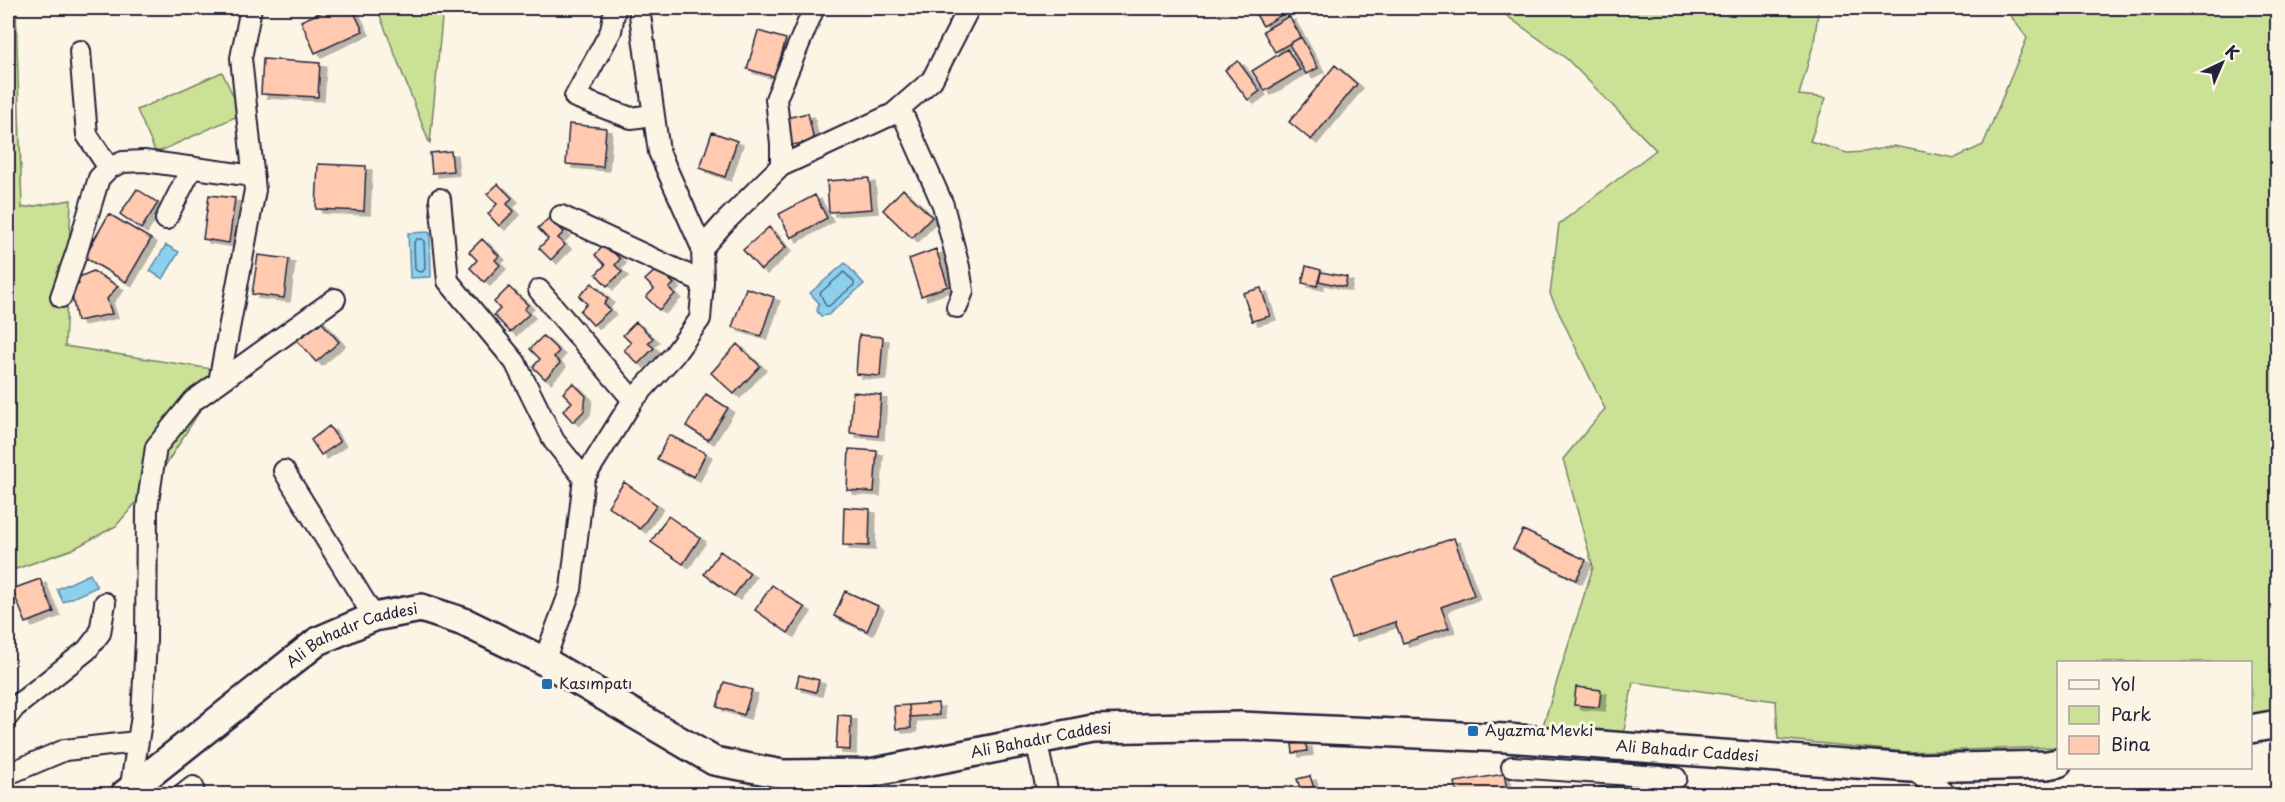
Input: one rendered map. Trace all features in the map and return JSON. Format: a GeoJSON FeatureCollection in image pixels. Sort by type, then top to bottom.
{"type":"FeatureCollection","features":[{"type":"Feature","properties":{"kind":"main road","name":"Ali Bahadır Caddesi"},"geometry":{"type":"LineString","coordinates":[[128,793],[318,641],[374,617],[421,608],[464,622],[544,661],[714,761],[783,774],[870,773],[1093,729],[1240,726],[1506,738],[1911,768],[2057,763]]}},
{"type":"Feature","properties":{"kind":"main road"},"geometry":{"type":"LineString","coordinates":[[2252,729],[2277,724]]}},
{"type":"Feature","properties":{"kind":"street"},"geometry":{"type":"LineString","coordinates":[[219,382],[255,190],[241,58],[251,8]]}},
{"type":"Feature","properties":{"kind":"street"},"geometry":{"type":"LineString","coordinates":[[615,8],[611,30],[575,97],[631,118],[654,115]]}},
{"type":"Feature","properties":{"kind":"street"},"geometry":{"type":"LineString","coordinates":[[544,661],[571,589],[584,478],[633,400],[674,355],[700,319],[703,282],[702,248],[658,152],[639,8]]}},
{"type":"Feature","properties":{"kind":"street"},"geometry":{"type":"LineString","coordinates":[[781,166],[776,99],[814,8]]}},
{"type":"Feature","properties":{"kind":"street"},"geometry":{"type":"LineString","coordinates":[[702,248],[781,166],[893,114],[932,80],[969,8]]}},
{"type":"Feature","properties":{"kind":"street"},"geometry":{"type":"LineString","coordinates":[[80,51],[87,135],[109,168]]}},
{"type":"Feature","properties":{"kind":"street"},"geometry":{"type":"LineString","coordinates":[[900,108],[943,205],[963,291],[957,307]]}},
{"type":"Feature","properties":{"kind":"street"},"geometry":{"type":"LineString","coordinates":[[61,297],[99,178],[109,168],[123,162],[144,161],[253,176]]}},
{"type":"Feature","properties":{"kind":"street"},"geometry":{"type":"LineString","coordinates":[[166,219],[192,167]]}},
{"type":"Feature","properties":{"kind":"street"},"geometry":{"type":"LineString","coordinates":[[440,200],[448,281],[515,362],[554,441],[584,478]]}},
{"type":"Feature","properties":{"kind":"street"},"geometry":{"type":"LineString","coordinates":[[561,216],[703,282]]}},
{"type":"Feature","properties":{"kind":"street"},"geometry":{"type":"LineString","coordinates":[[539,290],[633,400]]}},
{"type":"Feature","properties":{"kind":"street"},"geometry":{"type":"LineString","coordinates":[[128,793],[142,716],[146,640],[147,509],[156,447],[193,401],[335,299]]}},
{"type":"Feature","properties":{"kind":"street"},"geometry":{"type":"LineString","coordinates":[[284,471],[374,617]]}},
{"type":"Feature","properties":{"kind":"street"},"geometry":{"type":"LineString","coordinates":[[8,716],[15,707],[87,650],[100,633],[105,603]]}},
{"type":"Feature","properties":{"kind":"street"},"geometry":{"type":"LineString","coordinates":[[1036,740],[1047,795]]}},
{"type":"Feature","properties":{"kind":"street"},"geometry":{"type":"LineString","coordinates":[[8,774],[65,750],[136,742]]}},
{"type":"Feature","properties":{"kind":"street"},"geometry":{"type":"LineString","coordinates":[[1512,767],[1676,786],[1678,750]]}},
{"type":"Feature","properties":{"kind":"street"},"geometry":{"type":"LineString","coordinates":[[1911,768],[1945,795]]}},
{"type":"Feature","properties":{"kind":"green space"},"geometry":{"type":"Polygon","coordinates":[[[8,8],[16,8],[22,208],[71,200],[65,346],[225,371],[158,477],[116,526],[73,549],[13,570],[8,574],[8,8]]]}},
{"type":"Feature","properties":{"kind":"green space"},"geometry":{"type":"Polygon","coordinates":[[[377,8],[443,8],[430,143],[429,142],[377,8]]]}},
{"type":"Feature","properties":{"kind":"green space"},"geometry":{"type":"Polygon","coordinates":[[[1496,8],[1814,8],[1818,13],[1814,42],[1799,95],[1826,98],[1810,141],[1847,153],[1894,146],[1955,158],[1983,145],[2027,38],[2005,8],[2277,8],[2277,712],[2252,717],[2252,661],[2057,661],[2057,747],[1906,752],[1778,739],[1776,701],[1633,682],[1621,747],[1540,735],[1593,567],[1563,459],[1605,409],[1550,294],[1559,224],[1656,150],[1567,59],[1496,8]]]}},
{"type":"Feature","properties":{"kind":"green space"},"geometry":{"type":"Polygon","coordinates":[[[222,72],[242,114],[156,153],[137,110],[222,72]]]}},
{"type":"Feature","properties":{"kind":"water"},"geometry":{"type":"Polygon","coordinates":[[[430,232],[431,277],[410,278],[408,233],[430,232]]]}},
{"type":"Feature","properties":{"kind":"water"},"geometry":{"type":"Polygon","coordinates":[[[166,245],[179,252],[163,279],[150,271],[166,245]]]}},
{"type":"Feature","properties":{"kind":"water"},"geometry":{"type":"Polygon","coordinates":[[[845,263],[864,284],[828,315],[821,316],[817,311],[819,303],[810,293],[845,263]]]}},
{"type":"Feature","properties":{"kind":"water"},"geometry":{"type":"Polygon","coordinates":[[[90,574],[97,587],[63,602],[57,589],[90,574]]]}},
{"type":"Feature","properties":{"kind":"building"},"geometry":{"type":"Polygon","coordinates":[[[331,8],[352,8],[363,31],[315,53],[301,21],[331,8]]]}},
{"type":"Feature","properties":{"kind":"building"},"geometry":{"type":"Polygon","coordinates":[[[1252,8],[1282,8],[1285,13],[1263,26],[1252,8]]]}},
{"type":"Feature","properties":{"kind":"building"},"geometry":{"type":"Polygon","coordinates":[[[1289,16],[1301,37],[1275,52],[1263,31],[1289,16]]]}},
{"type":"Feature","properties":{"kind":"building"},"geometry":{"type":"Polygon","coordinates":[[[758,31],[786,39],[775,77],[747,69],[758,31]]]}},
{"type":"Feature","properties":{"kind":"building"},"geometry":{"type":"Polygon","coordinates":[[[1301,37],[1318,68],[1306,74],[1289,44],[1301,37]]]}},
{"type":"Feature","properties":{"kind":"building"},"geometry":{"type":"Polygon","coordinates":[[[1287,49],[1300,70],[1265,91],[1252,71],[1287,49]]]}},
{"type":"Feature","properties":{"kind":"building"},"geometry":{"type":"Polygon","coordinates":[[[263,59],[320,63],[318,97],[261,94],[263,59]]]}},
{"type":"Feature","properties":{"kind":"building"},"geometry":{"type":"Polygon","coordinates":[[[1238,61],[1260,91],[1248,100],[1225,70],[1238,61]]]}},
{"type":"Feature","properties":{"kind":"building"},"geometry":{"type":"Polygon","coordinates":[[[1335,65],[1357,84],[1311,140],[1289,122],[1335,65]]]}},
{"type":"Feature","properties":{"kind":"building"},"geometry":{"type":"Polygon","coordinates":[[[808,113],[814,141],[792,145],[786,118],[808,113]]]}},
{"type":"Feature","properties":{"kind":"building"},"geometry":{"type":"Polygon","coordinates":[[[569,124],[606,128],[603,167],[566,164],[569,124]]]}},
{"type":"Feature","properties":{"kind":"building"},"geometry":{"type":"Polygon","coordinates":[[[712,132],[737,141],[725,177],[700,168],[712,132]]]}},
{"type":"Feature","properties":{"kind":"building"},"geometry":{"type":"Polygon","coordinates":[[[451,151],[453,171],[432,173],[430,153],[451,151]]]}},
{"type":"Feature","properties":{"kind":"building"},"geometry":{"type":"Polygon","coordinates":[[[318,164],[366,166],[364,211],[316,209],[318,164]]]}},
{"type":"Feature","properties":{"kind":"building"},"geometry":{"type":"Polygon","coordinates":[[[869,178],[872,209],[829,212],[827,181],[869,178]]]}},
{"type":"Feature","properties":{"kind":"building"},"geometry":{"type":"Polygon","coordinates":[[[498,184],[512,198],[507,204],[514,211],[499,226],[488,214],[497,204],[487,194],[498,184]]]}},
{"type":"Feature","properties":{"kind":"building"},"geometry":{"type":"Polygon","coordinates":[[[137,189],[158,203],[141,229],[120,214],[137,189]]]}},
{"type":"Feature","properties":{"kind":"building"},"geometry":{"type":"Polygon","coordinates":[[[903,189],[932,217],[912,238],[883,210],[903,189]]]}},
{"type":"Feature","properties":{"kind":"building"},"geometry":{"type":"Polygon","coordinates":[[[209,195],[235,198],[229,243],[203,239],[209,195]]]}},
{"type":"Feature","properties":{"kind":"building"},"geometry":{"type":"Polygon","coordinates":[[[815,195],[827,218],[791,238],[779,214],[815,195]]]}},
{"type":"Feature","properties":{"kind":"building"},"geometry":{"type":"Polygon","coordinates":[[[109,214],[151,239],[126,282],[84,257],[109,214]]]}},
{"type":"Feature","properties":{"kind":"building"},"geometry":{"type":"Polygon","coordinates":[[[549,218],[564,232],[558,238],[565,245],[551,260],[539,248],[548,239],[538,228],[549,218]]]}},
{"type":"Feature","properties":{"kind":"building"},"geometry":{"type":"Polygon","coordinates":[[[769,227],[786,247],[761,270],[743,250],[769,227]]]}},
{"type":"Feature","properties":{"kind":"building"},"geometry":{"type":"Polygon","coordinates":[[[482,239],[499,256],[495,260],[500,265],[484,282],[470,268],[477,260],[469,252],[482,239]]]}},
{"type":"Feature","properties":{"kind":"building"},"geometry":{"type":"Polygon","coordinates":[[[605,244],[620,259],[615,265],[622,272],[607,286],[596,274],[605,265],[595,255],[605,244]]]}},
{"type":"Feature","properties":{"kind":"building"},"geometry":{"type":"Polygon","coordinates":[[[936,249],[948,286],[921,296],[909,259],[936,249]]]}},
{"type":"Feature","properties":{"kind":"building"},"geometry":{"type":"Polygon","coordinates":[[[258,255],[289,259],[284,298],[252,294],[258,255]]]}},
{"type":"Feature","properties":{"kind":"building"},"geometry":{"type":"Polygon","coordinates":[[[1306,266],[1321,270],[1317,286],[1302,283],[1306,266]]]}},
{"type":"Feature","properties":{"kind":"building"},"geometry":{"type":"Polygon","coordinates":[[[658,268],[674,284],[669,288],[675,294],[659,310],[646,297],[654,289],[645,280],[658,268]]]}},
{"type":"Feature","properties":{"kind":"building"},"geometry":{"type":"Polygon","coordinates":[[[93,271],[118,286],[107,299],[112,314],[77,321],[71,290],[79,284],[77,278],[93,271]]]}},
{"type":"Feature","properties":{"kind":"building"},"geometry":{"type":"Polygon","coordinates":[[[1321,272],[1347,277],[1345,287],[1319,281],[1321,272]]]}},
{"type":"Feature","properties":{"kind":"building"},"geometry":{"type":"Polygon","coordinates":[[[592,283],[608,299],[604,304],[610,310],[593,325],[580,311],[587,304],[579,296],[592,283]]]}},
{"type":"Feature","properties":{"kind":"building"},"geometry":{"type":"Polygon","coordinates":[[[509,287],[528,305],[524,309],[529,314],[510,332],[494,315],[500,309],[494,302],[509,287]]]}},
{"type":"Feature","properties":{"kind":"building"},"geometry":{"type":"Polygon","coordinates":[[[746,288],[774,297],[761,336],[732,327],[746,288]]]}},
{"type":"Feature","properties":{"kind":"building"},"geometry":{"type":"Polygon","coordinates":[[[1261,288],[1270,316],[1252,321],[1243,293],[1261,288]]]}},
{"type":"Feature","properties":{"kind":"building"},"geometry":{"type":"Polygon","coordinates":[[[318,318],[339,342],[316,362],[295,338],[318,318]]]}},
{"type":"Feature","properties":{"kind":"building"},"geometry":{"type":"Polygon","coordinates":[[[636,322],[653,338],[648,343],[654,348],[638,364],[624,350],[631,343],[623,335],[636,322]]]}},
{"type":"Feature","properties":{"kind":"building"},"geometry":{"type":"Polygon","coordinates":[[[859,335],[883,337],[880,376],[856,374],[859,335]]]}},
{"type":"Feature","properties":{"kind":"building"},"geometry":{"type":"Polygon","coordinates":[[[543,336],[559,351],[554,357],[560,363],[545,379],[533,367],[540,359],[530,349],[543,336]]]}},
{"type":"Feature","properties":{"kind":"building"},"geometry":{"type":"Polygon","coordinates":[[[737,344],[760,366],[734,394],[711,373],[737,344]]]}},
{"type":"Feature","properties":{"kind":"building"},"geometry":{"type":"Polygon","coordinates":[[[573,383],[586,396],[584,411],[573,422],[563,411],[572,402],[563,393],[573,383]]]}},
{"type":"Feature","properties":{"kind":"building"},"geometry":{"type":"Polygon","coordinates":[[[853,392],[881,395],[878,436],[850,433],[853,392]]]}},
{"type":"Feature","properties":{"kind":"building"},"geometry":{"type":"Polygon","coordinates":[[[706,394],[728,408],[708,440],[686,426],[706,394]]]}},
{"type":"Feature","properties":{"kind":"building"},"geometry":{"type":"Polygon","coordinates":[[[329,426],[340,442],[321,455],[311,440],[329,426]]]}},
{"type":"Feature","properties":{"kind":"building"},"geometry":{"type":"Polygon","coordinates":[[[669,435],[706,453],[694,477],[657,459],[669,435]]]}},
{"type":"Feature","properties":{"kind":"building"},"geometry":{"type":"Polygon","coordinates":[[[849,449],[877,451],[874,492],[847,490],[849,449]]]}},
{"type":"Feature","properties":{"kind":"building"},"geometry":{"type":"Polygon","coordinates":[[[624,482],[657,505],[640,529],[608,506],[624,482]]]}},
{"type":"Feature","properties":{"kind":"building"},"geometry":{"type":"Polygon","coordinates":[[[844,507],[870,509],[869,546],[843,545],[844,507]]]}},
{"type":"Feature","properties":{"kind":"building"},"geometry":{"type":"Polygon","coordinates":[[[668,516],[700,538],[683,564],[651,542],[668,516]]]}},
{"type":"Feature","properties":{"kind":"building"},"geometry":{"type":"Polygon","coordinates":[[[1523,530],[1586,560],[1576,580],[1513,549],[1523,530]]]}},
{"type":"Feature","properties":{"kind":"building"},"geometry":{"type":"Polygon","coordinates":[[[1454,538],[1474,595],[1441,607],[1449,628],[1403,643],[1395,622],[1351,637],[1331,580],[1454,538]]]}},
{"type":"Feature","properties":{"kind":"building"},"geometry":{"type":"Polygon","coordinates":[[[720,551],[750,573],[734,596],[704,574],[720,551]]]}},
{"type":"Feature","properties":{"kind":"building"},"geometry":{"type":"Polygon","coordinates":[[[40,579],[54,612],[26,623],[12,589],[40,579]]]}},
{"type":"Feature","properties":{"kind":"building"},"geometry":{"type":"Polygon","coordinates":[[[772,585],[805,608],[788,633],[755,610],[772,585]]]}},
{"type":"Feature","properties":{"kind":"building"},"geometry":{"type":"Polygon","coordinates":[[[845,591],[878,606],[867,631],[834,616],[845,591]]]}},
{"type":"Feature","properties":{"kind":"building"},"geometry":{"type":"Polygon","coordinates":[[[799,675],[819,680],[816,692],[796,687],[799,675]]]}},
{"type":"Feature","properties":{"kind":"building"},"geometry":{"type":"Polygon","coordinates":[[[724,682],[752,690],[744,715],[717,707],[724,682]]]}},
{"type":"Feature","properties":{"kind":"building"},"geometry":{"type":"Polygon","coordinates":[[[1576,687],[1601,690],[1599,707],[1574,705],[1576,687]]]}},
{"type":"Feature","properties":{"kind":"building"},"geometry":{"type":"Polygon","coordinates":[[[938,703],[939,715],[910,717],[909,705],[938,703]]]}},
{"type":"Feature","properties":{"kind":"building"},"geometry":{"type":"Polygon","coordinates":[[[909,705],[911,728],[896,729],[894,706],[909,705]]]}},
{"type":"Feature","properties":{"kind":"building"},"geometry":{"type":"Polygon","coordinates":[[[838,715],[851,716],[850,750],[836,749],[838,715]]]}},
{"type":"Feature","properties":{"kind":"building"},"geometry":{"type":"Polygon","coordinates":[[[1306,743],[1307,751],[1293,753],[1292,744],[1306,743]]]}},
{"type":"Feature","properties":{"kind":"building"},"geometry":{"type":"Polygon","coordinates":[[[1504,774],[1508,794],[1457,794],[1455,782],[1504,774]]]}},
{"type":"Feature","properties":{"kind":"building"},"geometry":{"type":"Polygon","coordinates":[[[1310,776],[1315,791],[1302,794],[1297,779],[1310,776]]]}},
{"type":"Feature","properties":{"kind":"building"},"geometry":{"type":"Polygon","coordinates":[[[1667,784],[1667,794],[1599,794],[1599,787],[1667,784]]]}},
{"type":"Feature","properties":{"kind":"place","name":"Kasımpatı"},"geometry":{"type":"Point","coordinates":[547,684]}},
{"type":"Feature","properties":{"kind":"place","name":"Ayazma Mevki"},"geometry":{"type":"Point","coordinates":[1473,731]}}]}
